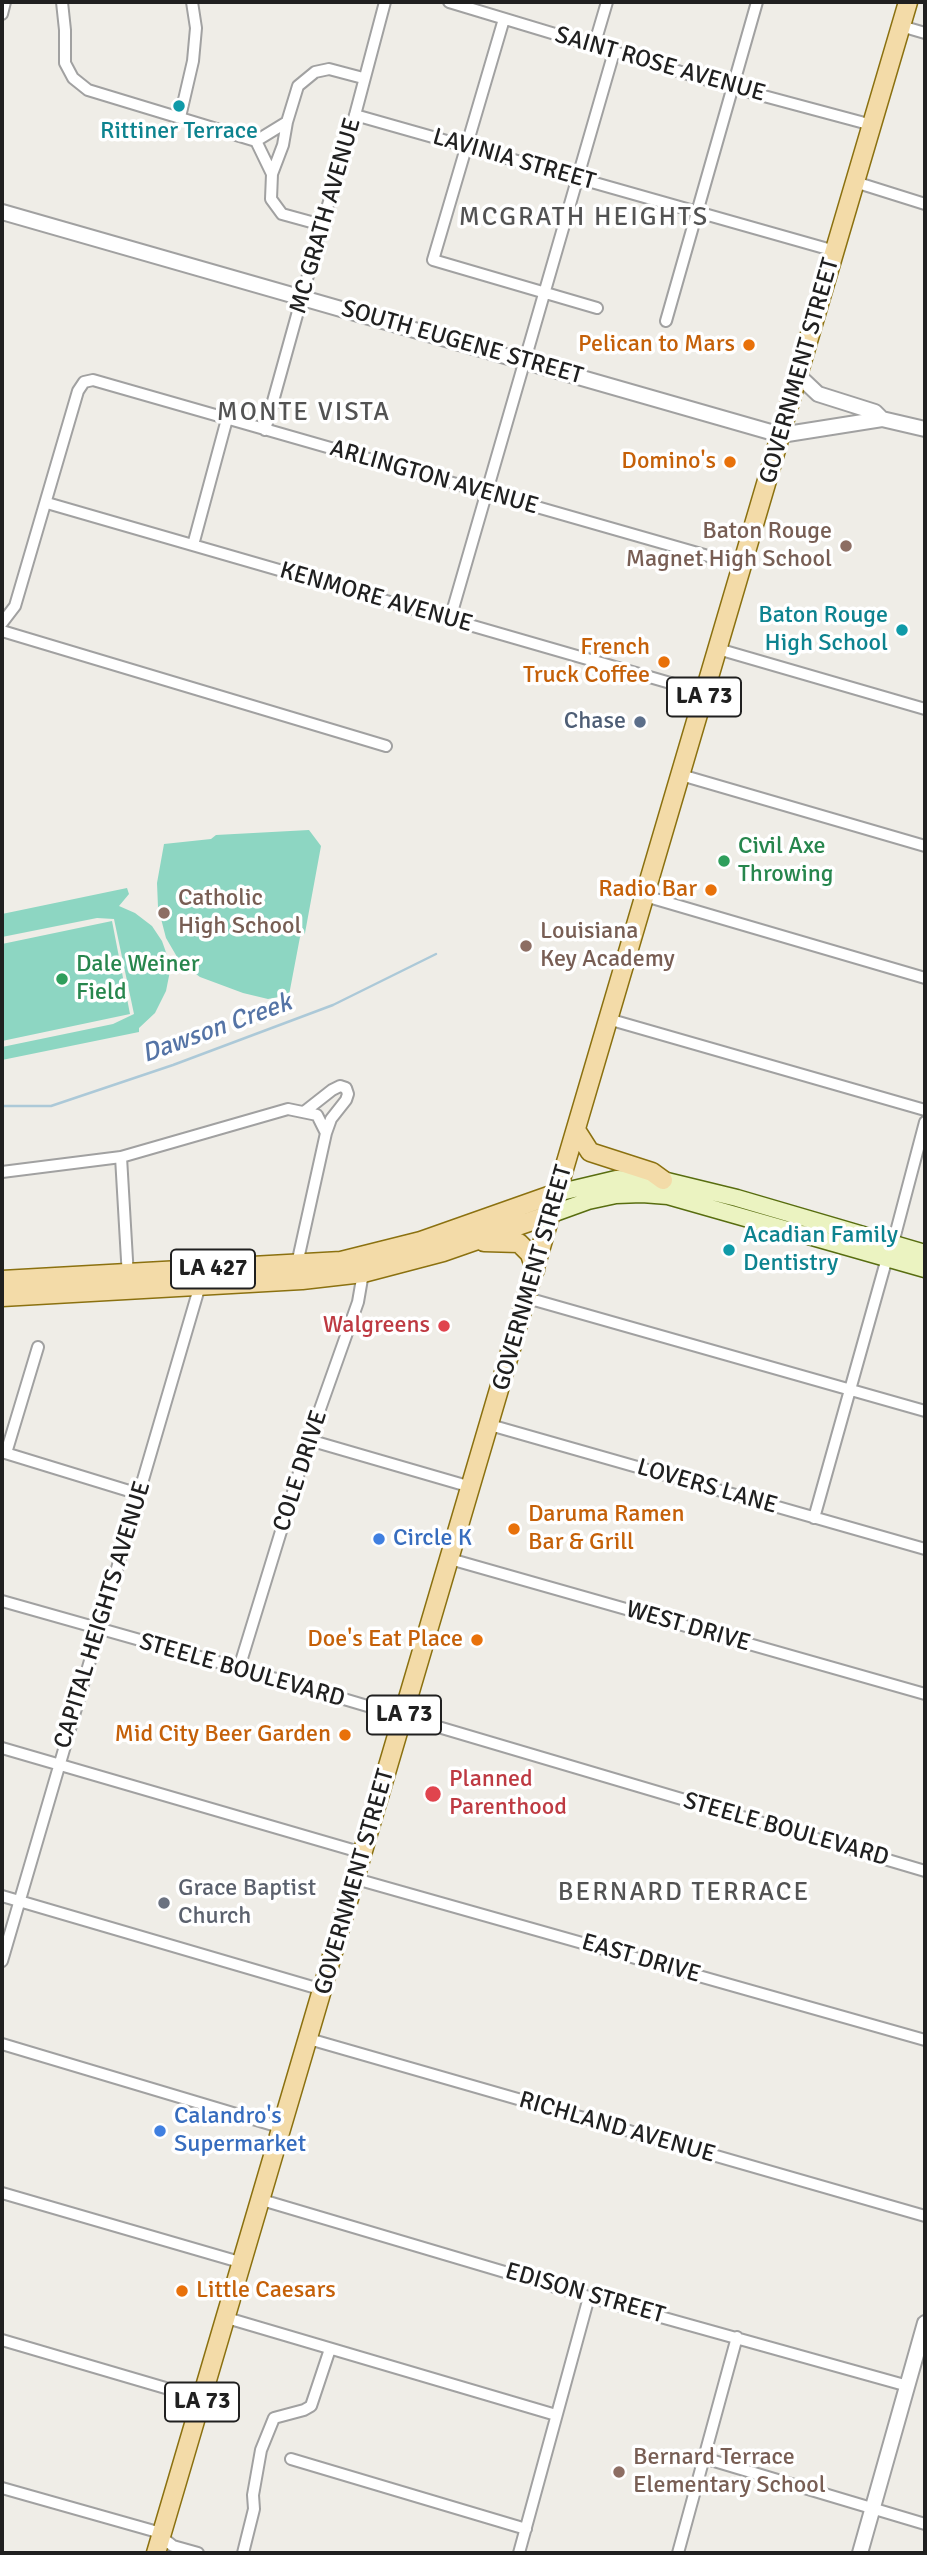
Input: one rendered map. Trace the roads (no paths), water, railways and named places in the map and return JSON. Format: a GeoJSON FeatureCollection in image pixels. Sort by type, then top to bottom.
{"type":"FeatureCollection","features":[{"type":"Feature","properties":{"kind":"main road","name":"GOVERNMENT STREET"},"geometry":{"type":"LineString","coordinates":[[159,2545],[908,2]]}},
{"type":"Feature","properties":{"kind":"main road"},"geometry":{"type":"LineString","coordinates":[[576,1130],[590,1152],[652,1172],[663,1180]]}},
{"type":"Feature","properties":{"kind":"main road","name":"LA 427"},"geometry":{"type":"LineString","coordinates":[[2,1297],[341,1261],[399,1248],[557,1194],[616,1179],[663,1180],[737,1198],[890,1251],[925,1253]]}},
{"type":"Feature","properties":{"kind":"main road"},"geometry":{"type":"LineString","coordinates":[[552,1214],[588,1201],[616,1195],[668,1196],[890,1251],[925,1269]]}},
{"type":"Feature","properties":{"kind":"main road","name":"LA 427"},"geometry":{"type":"LineString","coordinates":[[194,1278],[302,1280],[363,1273],[405,1264],[552,1214]]}},
{"type":"Feature","properties":{"kind":"main road"},"geometry":{"type":"LineString","coordinates":[[470,1242],[519,1243],[530,1254],[535,1270]]}},
{"type":"Feature","properties":{"kind":"main road","name":"LA 427"},"geometry":{"type":"LineString","coordinates":[[2,1280],[128,1282]]}},
{"type":"Feature","properties":{"kind":"street"},"geometry":{"type":"LineString","coordinates":[[2,14],[5,2]]}},
{"type":"Feature","properties":{"kind":"street"},"geometry":{"type":"LineString","coordinates":[[62,2],[65,63],[73,78],[88,90],[256,141],[272,174]]}},
{"type":"Feature","properties":{"kind":"street"},"geometry":{"type":"LineString","coordinates":[[180,117],[193,61],[196,29],[192,2]]}},
{"type":"Feature","properties":{"kind":"street","name":"MC GRATH AVENUE"},"geometry":{"type":"LineString","coordinates":[[265,430],[385,2]]}},
{"type":"Feature","properties":{"kind":"street","name":"SAINT ROSE AVENUE"},"geometry":{"type":"LineString","coordinates":[[450,2],[472,5],[504,19],[734,88],[872,125]]}},
{"type":"Feature","properties":{"kind":"street"},"geometry":{"type":"LineString","coordinates":[[594,46],[607,2]]}},
{"type":"Feature","properties":{"kind":"street"},"geometry":{"type":"LineString","coordinates":[[666,321],[757,2]]}},
{"type":"Feature","properties":{"kind":"street"},"geometry":{"type":"LineString","coordinates":[[504,19],[433,260],[597,308]]}},
{"type":"Feature","properties":{"kind":"street"},"geometry":{"type":"LineString","coordinates":[[901,26],[925,33]]}},
{"type":"Feature","properties":{"kind":"street"},"geometry":{"type":"LineString","coordinates":[[450,620],[614,52]]}},
{"type":"Feature","properties":{"kind":"street"},"geometry":{"type":"LineString","coordinates":[[322,225],[282,214],[271,199],[272,174],[283,145],[298,86],[315,72],[329,69],[363,78]]}},
{"type":"Feature","properties":{"kind":"street","name":"LAVINIA STREET"},"geometry":{"type":"LineString","coordinates":[[355,115],[835,251]]}},
{"type":"Feature","properties":{"kind":"street"},"geometry":{"type":"LineString","coordinates":[[256,141],[287,122]]}},
{"type":"Feature","properties":{"kind":"street"},"geometry":{"type":"LineString","coordinates":[[855,183],[925,204]]}},
{"type":"Feature","properties":{"kind":"street","name":"SOUTH EUGENE STREET"},"geometry":{"type":"LineString","coordinates":[[2,212],[781,435],[881,419],[925,429]]}},
{"type":"Feature","properties":{"kind":"street"},"geometry":{"type":"LineString","coordinates":[[799,376],[817,394],[875,412],[881,419]]}},
{"type":"Feature","properties":{"kind":"street","name":"ARLINGTON AVENUE"},"geometry":{"type":"LineString","coordinates":[[47,503],[78,391],[85,382],[93,380],[743,566]]}},
{"type":"Feature","properties":{"kind":"street"},"geometry":{"type":"LineString","coordinates":[[192,545],[227,419]]}},
{"type":"Feature","properties":{"kind":"street"},"geometry":{"type":"LineString","coordinates":[[2,623],[15,607],[47,503]]}},
{"type":"Feature","properties":{"kind":"street","name":"KENMORE AVENUE"},"geometry":{"type":"LineString","coordinates":[[47,503],[705,693]]}},
{"type":"Feature","properties":{"kind":"street"},"geometry":{"type":"LineString","coordinates":[[2,631],[386,746]]}},
{"type":"Feature","properties":{"kind":"street"},"geometry":{"type":"LineString","coordinates":[[718,649],[925,709]]}},
{"type":"Feature","properties":{"kind":"street"},"geometry":{"type":"LineString","coordinates":[[681,775],[925,846]]}},
{"type":"Feature","properties":{"kind":"street"},"geometry":{"type":"LineString","coordinates":[[645,896],[925,978]]}},
{"type":"Feature","properties":{"kind":"street"},"geometry":{"type":"LineString","coordinates":[[608,1019],[925,1110]]}},
{"type":"Feature","properties":{"kind":"street"},"geometry":{"type":"LineString","coordinates":[[297,1264],[326,1133],[331,1119],[346,1100],[346,1088],[340,1086],[332,1090],[304,1112]]}},
{"type":"Feature","properties":{"kind":"street"},"geometry":{"type":"LineString","coordinates":[[2,1172],[121,1157],[288,1109],[317,1115],[326,1133]]}},
{"type":"Feature","properties":{"kind":"street"},"geometry":{"type":"LineString","coordinates":[[814,1518],[925,1122]]}},
{"type":"Feature","properties":{"kind":"street"},"geometry":{"type":"LineString","coordinates":[[121,1157],[128,1282]]}},
{"type":"Feature","properties":{"kind":"street","name":"COLE DRIVE"},"geometry":{"type":"LineString","coordinates":[[239,1668],[309,1440],[358,1302],[363,1273]]}},
{"type":"Feature","properties":{"kind":"street","name":"CAPITAL HEIGHTS AVENUE"},"geometry":{"type":"LineString","coordinates":[[2,1961],[198,1292],[194,1278]]}},
{"type":"Feature","properties":{"kind":"street"},"geometry":{"type":"LineString","coordinates":[[527,1298],[925,1411]]}},
{"type":"Feature","properties":{"kind":"street"},"geometry":{"type":"LineString","coordinates":[[38,1347],[4,1453],[139,1494]]}},
{"type":"Feature","properties":{"kind":"street","name":"LOVERS LANE"},"geometry":{"type":"LineString","coordinates":[[489,1425],[925,1549]]}},
{"type":"Feature","properties":{"kind":"street"},"geometry":{"type":"LineString","coordinates":[[309,1440],[471,1487]]}},
{"type":"Feature","properties":{"kind":"street","name":"WEST DRIVE"},"geometry":{"type":"LineString","coordinates":[[450,1559],[925,1694]]}},
{"type":"Feature","properties":{"kind":"street","name":"STEELE BOULEVARD"},"geometry":{"type":"LineString","coordinates":[[2,1601],[239,1668],[925,1871]]}},
{"type":"Feature","properties":{"kind":"street"},"geometry":{"type":"LineString","coordinates":[[2,1748],[363,1853]]}},
{"type":"Feature","properties":{"kind":"street","name":"EAST DRIVE"},"geometry":{"type":"LineString","coordinates":[[356,1879],[925,2040]]}},
{"type":"Feature","properties":{"kind":"street"},"geometry":{"type":"LineString","coordinates":[[2,1896],[323,1990]]}},
{"type":"Feature","properties":{"kind":"street","name":"RICHLAND AVENUE"},"geometry":{"type":"LineString","coordinates":[[309,2039],[925,2216]]}},
{"type":"Feature","properties":{"kind":"street"},"geometry":{"type":"LineString","coordinates":[[2,2044],[283,2128]]}},
{"type":"Feature","properties":{"kind":"street"},"geometry":{"type":"LineString","coordinates":[[2,2193],[243,2263]]}},
{"type":"Feature","properties":{"kind":"street","name":"EDISON STREET"},"geometry":{"type":"LineString","coordinates":[[262,2200],[589,2297],[908,2386]]}},
{"type":"Feature","properties":{"kind":"street"},"geometry":{"type":"LineString","coordinates":[[519,2553],[589,2297]]}},
{"type":"Feature","properties":{"kind":"street"},"geometry":{"type":"LineString","coordinates":[[227,2318],[556,2415]]}},
{"type":"Feature","properties":{"kind":"street"},"geometry":{"type":"LineString","coordinates":[[860,2553],[925,2323]]}},
{"type":"Feature","properties":{"kind":"street"},"geometry":{"type":"LineString","coordinates":[[678,2553],[737,2337]]}},
{"type":"Feature","properties":{"kind":"street"},"geometry":{"type":"LineString","coordinates":[[2,2340],[202,2399]]}},
{"type":"Feature","properties":{"kind":"street"},"geometry":{"type":"LineString","coordinates":[[243,2553],[254,2509],[253,2495],[261,2450],[274,2418],[311,2406],[330,2349]]}},
{"type":"Feature","properties":{"kind":"street"},"geometry":{"type":"LineString","coordinates":[[704,2458],[925,2524]]}},
{"type":"Feature","properties":{"kind":"street"},"geometry":{"type":"LineString","coordinates":[[291,2459],[526,2529]]}},
{"type":"Feature","properties":{"kind":"street"},"geometry":{"type":"LineString","coordinates":[[2,2488],[153,2532],[159,2545],[198,2553]]}},
{"type":"Feature","properties":{"kind":"waterway","name":"Dawson Creek"},"geometry":{"type":"LineString","coordinates":[[2,1106],[51,1106],[173,1065],[333,1005],[436,954]]}},
{"type":"Feature","properties":{"kind":"place","name":"Rittiner Terrace"},"geometry":{"type":"Point","coordinates":[179,106]}},
{"type":"Feature","properties":{"kind":"place","name":"Pelican to Mars"},"geometry":{"type":"Point","coordinates":[749,345]}},
{"type":"Feature","properties":{"kind":"place","name":"Domino's"},"geometry":{"type":"Point","coordinates":[730,462]}},
{"type":"Feature","properties":{"kind":"place","name":"Baton Rouge Magnet High School"},"geometry":{"type":"Point","coordinates":[846,546]}},
{"type":"Feature","properties":{"kind":"place","name":"Baton Rouge High School"},"geometry":{"type":"Point","coordinates":[902,630]}},
{"type":"Feature","properties":{"kind":"place","name":"French Truck Coffee"},"geometry":{"type":"Point","coordinates":[664,662]}},
{"type":"Feature","properties":{"kind":"place","name":"Chase"},"geometry":{"type":"Point","coordinates":[640,722]}},
{"type":"Feature","properties":{"kind":"place","name":"Civil Axe Throwing"},"geometry":{"type":"Point","coordinates":[724,861]}},
{"type":"Feature","properties":{"kind":"place","name":"Radio Bar"},"geometry":{"type":"Point","coordinates":[711,890]}},
{"type":"Feature","properties":{"kind":"place","name":"Catholic High School"},"geometry":{"type":"Point","coordinates":[164,913]}},
{"type":"Feature","properties":{"kind":"place","name":"Louisiana Key Academy"},"geometry":{"type":"Point","coordinates":[526,946]}},
{"type":"Feature","properties":{"kind":"place","name":"Dale Weiner Field"},"geometry":{"type":"Point","coordinates":[62,979]}},
{"type":"Feature","properties":{"kind":"place","name":"Acadian Family Dentistry"},"geometry":{"type":"Point","coordinates":[729,1250]}},
{"type":"Feature","properties":{"kind":"place","name":"Walgreens"},"geometry":{"type":"Point","coordinates":[444,1326]}},
{"type":"Feature","properties":{"kind":"place","name":"Daruma Ramen Bar & Grill"},"geometry":{"type":"Point","coordinates":[514,1529]}},
{"type":"Feature","properties":{"kind":"place","name":"Circle K"},"geometry":{"type":"Point","coordinates":[379,1539]}},
{"type":"Feature","properties":{"kind":"place","name":"Doe's Eat Place"},"geometry":{"type":"Point","coordinates":[477,1640]}},
{"type":"Feature","properties":{"kind":"place","name":"Mid City Beer Garden"},"geometry":{"type":"Point","coordinates":[345,1735]}},
{"type":"Feature","properties":{"kind":"place","name":"Planned Parenthood"},"geometry":{"type":"Point","coordinates":[433,1794]}},
{"type":"Feature","properties":{"kind":"place","name":"Grace Baptist Church"},"geometry":{"type":"Point","coordinates":[164,1903]}},
{"type":"Feature","properties":{"kind":"place","name":"Calandro's Supermarket"},"geometry":{"type":"Point","coordinates":[160,2131]}},
{"type":"Feature","properties":{"kind":"place","name":"Little Caesars"},"geometry":{"type":"Point","coordinates":[182,2291]}},
{"type":"Feature","properties":{"kind":"place","name":"Bernard Terrace Elementary School"},"geometry":{"type":"Point","coordinates":[619,2472]}},
{"type":"Feature","properties":{"kind":"district","name":"MCGRATH HEIGHTS"},"geometry":{"type":"Point","coordinates":[584,218]}},
{"type":"Feature","properties":{"kind":"district","name":"MONTE VISTA"},"geometry":{"type":"Point","coordinates":[304,413]}},
{"type":"Feature","properties":{"kind":"district","name":"BERNARD TERRACE"},"geometry":{"type":"Point","coordinates":[684,1893]}}]}
